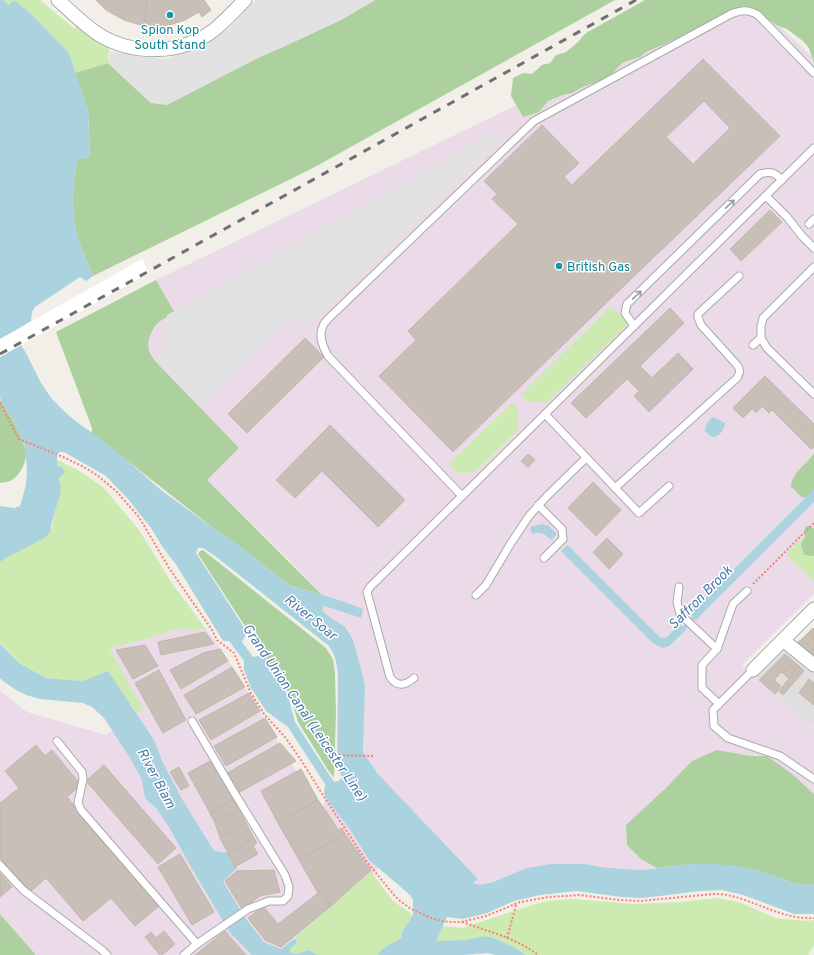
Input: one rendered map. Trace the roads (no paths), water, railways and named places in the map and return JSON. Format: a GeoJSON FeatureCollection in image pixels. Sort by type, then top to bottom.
{"type":"FeatureCollection","features":[{"type":"Feature","properties":{"kind":"street"},"geometry":{"type":"LineString","coordinates":[[58,0],[88,27],[100,35],[128,47],[155,50],[180,46],[204,36],[214,30],[245,0]]}},
{"type":"Feature","properties":{"kind":"street"},"geometry":{"type":"LineString","coordinates":[[753,670],[814,609]]}},
{"type":"Feature","properties":{"kind":"street"},"geometry":{"type":"LineString","coordinates":[[783,640],[814,665]]}},
{"type":"Feature","properties":{"kind":"lane"},"geometry":{"type":"LineString","coordinates":[[462,496],[328,356],[323,347],[321,336],[323,326],[329,318],[534,121],[731,14],[738,11],[745,11],[758,15],[814,73]]}},
{"type":"Feature","properties":{"kind":"lane"},"geometry":{"type":"LineString","coordinates":[[414,678],[409,682],[399,684],[393,682],[390,677],[366,592],[814,148]]}},
{"type":"Feature","properties":{"kind":"lane"},"geometry":{"type":"LineString","coordinates":[[634,326],[624,313],[627,304],[760,174],[769,172],[776,174],[782,180]]}},
{"type":"Feature","properties":{"kind":"lane"},"geometry":{"type":"LineString","coordinates":[[766,196],[814,248]]}},
{"type":"Feature","properties":{"kind":"lane"},"geometry":{"type":"LineString","coordinates":[[814,267],[763,318],[761,326],[761,338],[767,348],[814,394]]}},
{"type":"Feature","properties":{"kind":"lane"},"geometry":{"type":"LineString","coordinates":[[615,488],[737,378],[740,373],[737,365],[701,325],[698,317],[698,314],[738,276]]}},
{"type":"Feature","properties":{"kind":"lane"},"geometry":{"type":"LineString","coordinates":[[753,345],[761,338]]}},
{"type":"Feature","properties":{"kind":"lane"},"geometry":{"type":"LineString","coordinates":[[545,414],[639,513],[669,486]]}},
{"type":"Feature","properties":{"kind":"lane"},"geometry":{"type":"LineString","coordinates":[[476,595],[486,585],[529,516],[538,505],[586,458]]}},
{"type":"Feature","properties":{"kind":"lane"},"geometry":{"type":"LineString","coordinates":[[538,505],[562,529],[563,539],[544,558]]}},
{"type":"Feature","properties":{"kind":"lane"},"geometry":{"type":"LineString","coordinates":[[678,587],[677,602],[680,614],[717,649]]}},
{"type":"Feature","properties":{"kind":"lane"},"geometry":{"type":"LineString","coordinates":[[719,704],[702,688],[702,665],[717,649],[733,604],[747,590]]}},
{"type":"Feature","properties":{"kind":"lane"},"geometry":{"type":"LineString","coordinates":[[753,670],[712,710],[714,726],[728,738],[780,756],[814,779]]}},
{"type":"Feature","properties":{"kind":"lane"},"geometry":{"type":"LineString","coordinates":[[184,955],[197,944],[248,909],[270,901],[283,901],[288,896],[289,887],[285,875],[192,722]]}},
{"type":"Feature","properties":{"kind":"lane"},"geometry":{"type":"LineString","coordinates":[[58,741],[82,772],[83,779],[78,803],[80,810],[197,944]]}},
{"type":"Feature","properties":{"kind":"lane"},"geometry":{"type":"LineString","coordinates":[[0,865],[23,890],[107,955]]}},
{"type":"Feature","properties":{"kind":"water","name":"River Soar"},"geometry":{"type":"Polygon","coordinates":[[[0,0],[3,0],[9,5],[14,0],[28,11],[69,53],[88,111],[90,155],[86,159],[78,158],[73,185],[73,204],[76,232],[93,276],[86,281],[80,277],[35,307],[32,312],[31,321],[13,333],[26,353],[41,383],[52,399],[67,414],[122,456],[161,490],[290,585],[363,609],[361,618],[324,606],[322,610],[345,627],[352,638],[356,650],[365,685],[363,752],[378,774],[478,879],[473,883],[479,885],[493,882],[527,868],[551,864],[585,864],[600,867],[642,870],[693,864],[736,866],[761,871],[790,882],[804,885],[814,884],[814,914],[794,914],[743,895],[722,890],[642,898],[621,897],[577,891],[540,895],[514,901],[487,913],[463,919],[447,917],[436,941],[465,940],[486,936],[499,940],[526,955],[495,955],[488,953],[463,955],[378,955],[384,948],[402,936],[402,932],[413,915],[413,900],[410,895],[368,859],[353,834],[326,798],[324,793],[325,784],[288,727],[266,711],[251,688],[244,670],[244,661],[229,641],[223,641],[177,566],[151,528],[128,499],[106,476],[64,452],[57,454],[58,466],[63,468],[65,472],[59,478],[61,487],[60,496],[51,526],[51,531],[46,537],[0,562],[0,506],[14,508],[20,506],[26,485],[27,472],[24,444],[0,397],[0,0]],[[198,548],[196,553],[247,632],[242,642],[253,657],[263,655],[288,696],[295,722],[332,779],[335,782],[340,780],[342,777],[337,767],[338,674],[335,659],[329,646],[203,548],[198,548]]]}},
{"type":"Feature","properties":{"kind":"water"},"geometry":{"type":"Polygon","coordinates":[[[713,417],[725,423],[724,429],[715,437],[710,436],[705,431],[707,423],[713,417]]]}},
{"type":"Feature","properties":{"kind":"water"},"geometry":{"type":"Polygon","coordinates":[[[814,489],[814,502],[696,620],[690,613],[814,489]]]}},
{"type":"Feature","properties":{"kind":"water"},"geometry":{"type":"Polygon","coordinates":[[[542,524],[549,526],[557,534],[551,540],[542,534],[532,534],[530,527],[542,524]]]}},
{"type":"Feature","properties":{"kind":"water"},"geometry":{"type":"Polygon","coordinates":[[[568,545],[661,638],[666,638],[680,624],[686,630],[668,647],[662,648],[654,644],[561,551],[568,545]]]}},
{"type":"Feature","properties":{"kind":"water","name":"River Biam"},"geometry":{"type":"Polygon","coordinates":[[[0,644],[19,663],[46,678],[82,681],[108,671],[154,740],[162,761],[182,799],[214,851],[229,853],[237,868],[223,881],[243,915],[264,942],[281,949],[295,938],[297,942],[290,949],[290,952],[296,954],[308,950],[318,955],[252,955],[230,933],[169,827],[157,809],[145,798],[142,780],[130,758],[104,718],[92,707],[83,703],[40,699],[26,695],[3,681],[0,678],[0,644]]]}},
{"type":"Feature","properties":{"kind":"waterway","name":"Saffron Brook"},"geometry":{"type":"LineString","coordinates":[[681,631],[698,614]]}},
{"type":"Feature","properties":{"kind":"railway"},"geometry":{"type":"LineString","coordinates":[[0,354],[636,0]]}},
{"type":"Feature","properties":{"kind":"place","name":"Spion Kop South Stand"},"geometry":{"type":"Point","coordinates":[170,15]}},
{"type":"Feature","properties":{"kind":"place","name":"British Gas"},"geometry":{"type":"Point","coordinates":[559,266]}},
{"type":"Feature","properties":{"kind":"water label","name":"Grand Union Canal (Leicester Line)"},"geometry":{"type":"Point","coordinates":[305,712]}}]}
